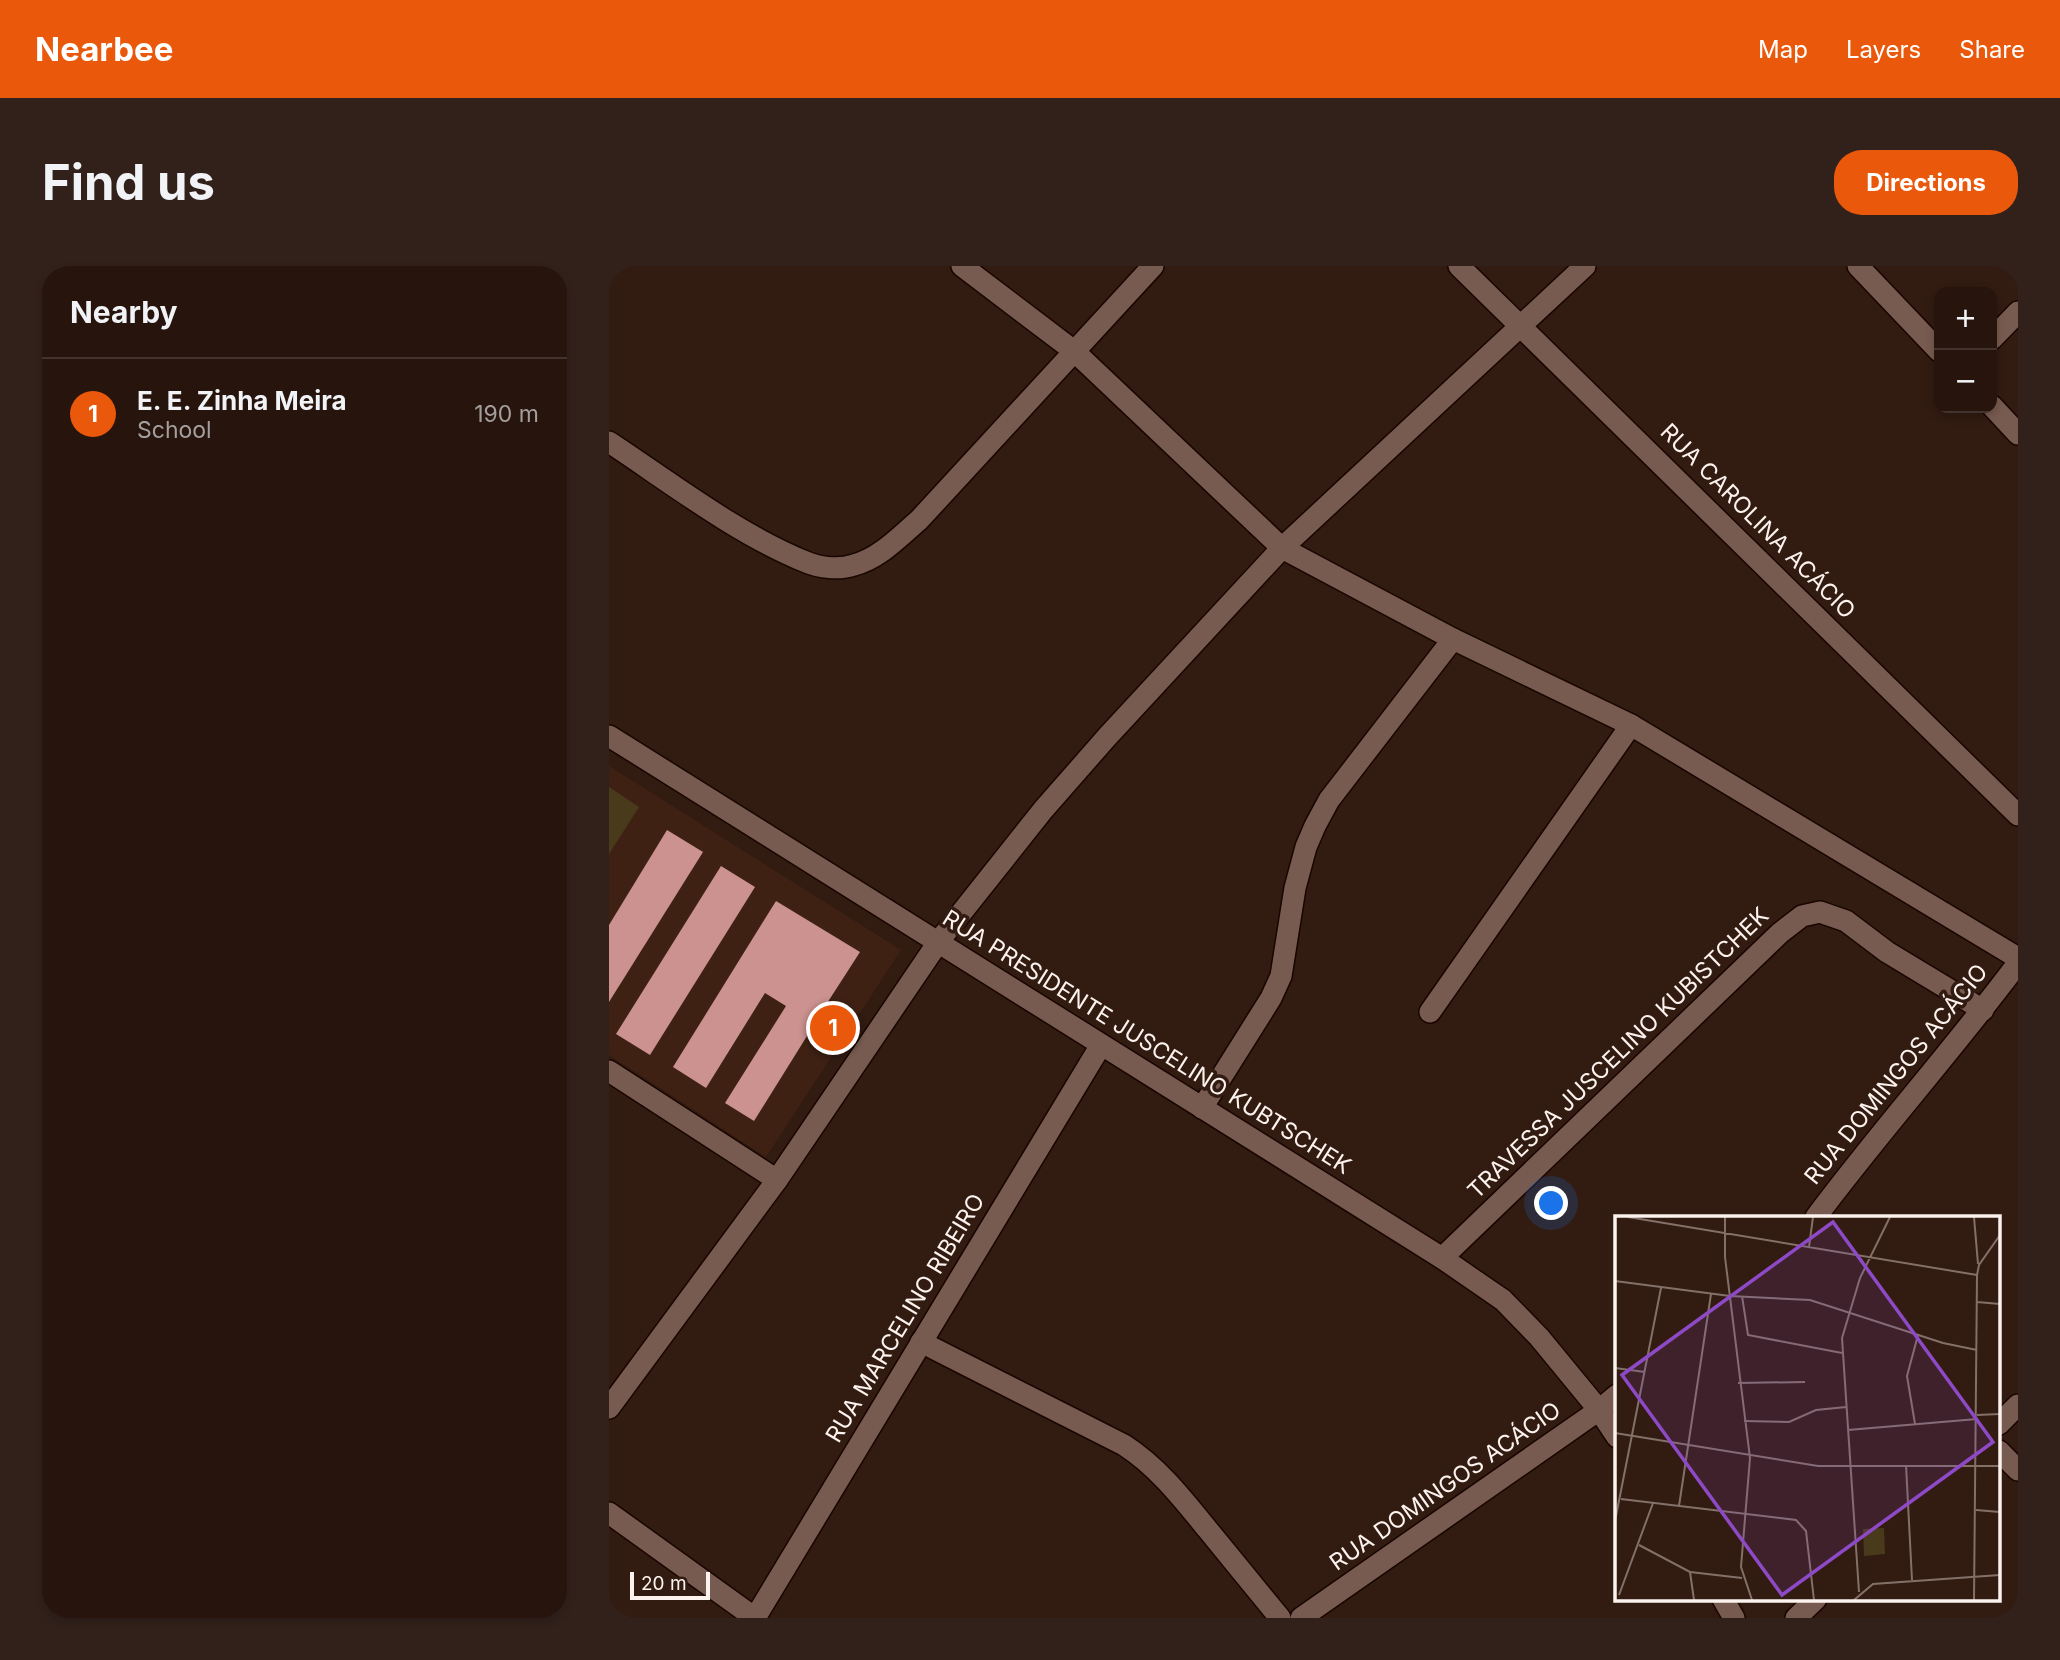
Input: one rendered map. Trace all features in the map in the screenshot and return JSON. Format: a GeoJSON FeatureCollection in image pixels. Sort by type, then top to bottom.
{"type":"FeatureCollection","features":[{"type":"Feature","properties":{"kind":"street"},"geometry":{"type":"LineString","coordinates":[[962,266],[1074,351],[1282,548],[1453,639],[1631,725],[2018,960]]}},
{"type":"Feature","properties":{"kind":"street"},"geometry":{"type":"LineString","coordinates":[[609,442],[740,528],[774,546],[808,563],[829,568],[853,566],[880,554],[919,520],[1153,266]]}},
{"type":"Feature","properties":{"kind":"street","name":"RUA CAROLINA ACÁCIO"},"geometry":{"type":"LineString","coordinates":[[1459,266],[2018,815]]}},
{"type":"Feature","properties":{"kind":"street"},"geometry":{"type":"LineString","coordinates":[[609,1408],[777,1180],[939,942],[1043,810],[1282,548],[1585,266]]}},
{"type":"Feature","properties":{"kind":"street"},"geometry":{"type":"LineString","coordinates":[[1858,266],[1938,350]]}},
{"type":"Feature","properties":{"kind":"street"},"geometry":{"type":"LineString","coordinates":[[1997,334],[2018,312]]}},
{"type":"Feature","properties":{"kind":"street"},"geometry":{"type":"LineString","coordinates":[[1997,411],[2018,434]]}},
{"type":"Feature","properties":{"kind":"street"},"geometry":{"type":"LineString","coordinates":[[1202,1108],[1271,998],[1281,976],[1295,888],[1306,847],[1315,826],[1329,800],[1453,639]]}},
{"type":"Feature","properties":{"kind":"street"},"geometry":{"type":"LineString","coordinates":[[1430,1012],[1631,725]]}},
{"type":"Feature","properties":{"kind":"street","name":"RUA PRESIDENTE JUSCELINO KUBTSCHEK"},"geometry":{"type":"LineString","coordinates":[[609,736],[1442,1258],[1503,1300],[1539,1337],[1599,1410],[1615,1434]]}},
{"type":"Feature","properties":{"kind":"street","name":"TRAVESSA JUSCELINO KUBISTCHEK"},"geometry":{"type":"LineString","coordinates":[[1442,1258],[1780,933],[1802,916],[1820,912],[1846,921],[1887,952],[1983,1010]]}},
{"type":"Feature","properties":{"kind":"street","name":"RUA DOMINGOS ACÁCIO"},"geometry":{"type":"LineString","coordinates":[[1817,1216],[1888,1123],[1983,1010],[2018,960]]}},
{"type":"Feature","properties":{"kind":"street","name":"RUA MARCELINO RIBEIRO"},"geometry":{"type":"LineString","coordinates":[[755,1618],[1101,1045]]}},
{"type":"Feature","properties":{"kind":"street"},"geometry":{"type":"LineString","coordinates":[[609,1071],[777,1180]]}},
{"type":"Feature","properties":{"kind":"street"},"geometry":{"type":"LineString","coordinates":[[921,1342],[1124,1445],[1144,1458],[1195,1513],[1280,1618]]}},
{"type":"Feature","properties":{"kind":"street","name":"RUA DOMINGOS ACÁCIO"},"geometry":{"type":"LineString","coordinates":[[1301,1618],[1615,1397]]}},
{"type":"Feature","properties":{"kind":"street"},"geometry":{"type":"LineString","coordinates":[[2001,1422],[2018,1405]]}},
{"type":"Feature","properties":{"kind":"street"},"geometry":{"type":"LineString","coordinates":[[2001,1453],[2018,1470]]}},
{"type":"Feature","properties":{"kind":"street"},"geometry":{"type":"LineString","coordinates":[[609,1513],[755,1618]]}},
{"type":"Feature","properties":{"kind":"street"},"geometry":{"type":"LineString","coordinates":[[1724,1600],[1734,1618]]}},
{"type":"Feature","properties":{"kind":"street"},"geometry":{"type":"LineString","coordinates":[[1795,1618],[1815,1600]]}},
{"type":"Feature","properties":{"kind":"shaded area"},"geometry":{"type":"Polygon","coordinates":[[[609,766],[901,950],[766,1157],[609,1055],[609,766]]]}},
{"type":"Feature","properties":{"kind":"shaded area"},"geometry":{"type":"Polygon","coordinates":[[[609,787],[639,807],[609,854],[609,787]]]}},
{"type":"Feature","properties":{"kind":"building"},"geometry":{"type":"Polygon","coordinates":[[[667,830],[703,852],[609,1002],[609,925],[667,830]]]}},
{"type":"Feature","properties":{"kind":"building"},"geometry":{"type":"Polygon","coordinates":[[[721,866],[755,887],[650,1055],[616,1034],[721,866]]]}},
{"type":"Feature","properties":{"kind":"building"},"geometry":{"type":"Polygon","coordinates":[[[776,901],[860,952],[822,1011],[848,1028],[838,1044],[812,1028],[754,1121],[725,1103],[786,1006],[765,993],[706,1088],[673,1067],[776,901]]]}},
{"type":"Feature","properties":{"kind":"place","name":"E. E. Zinha Meira"},"geometry":{"type":"Point","coordinates":[833,1028]}}]}
